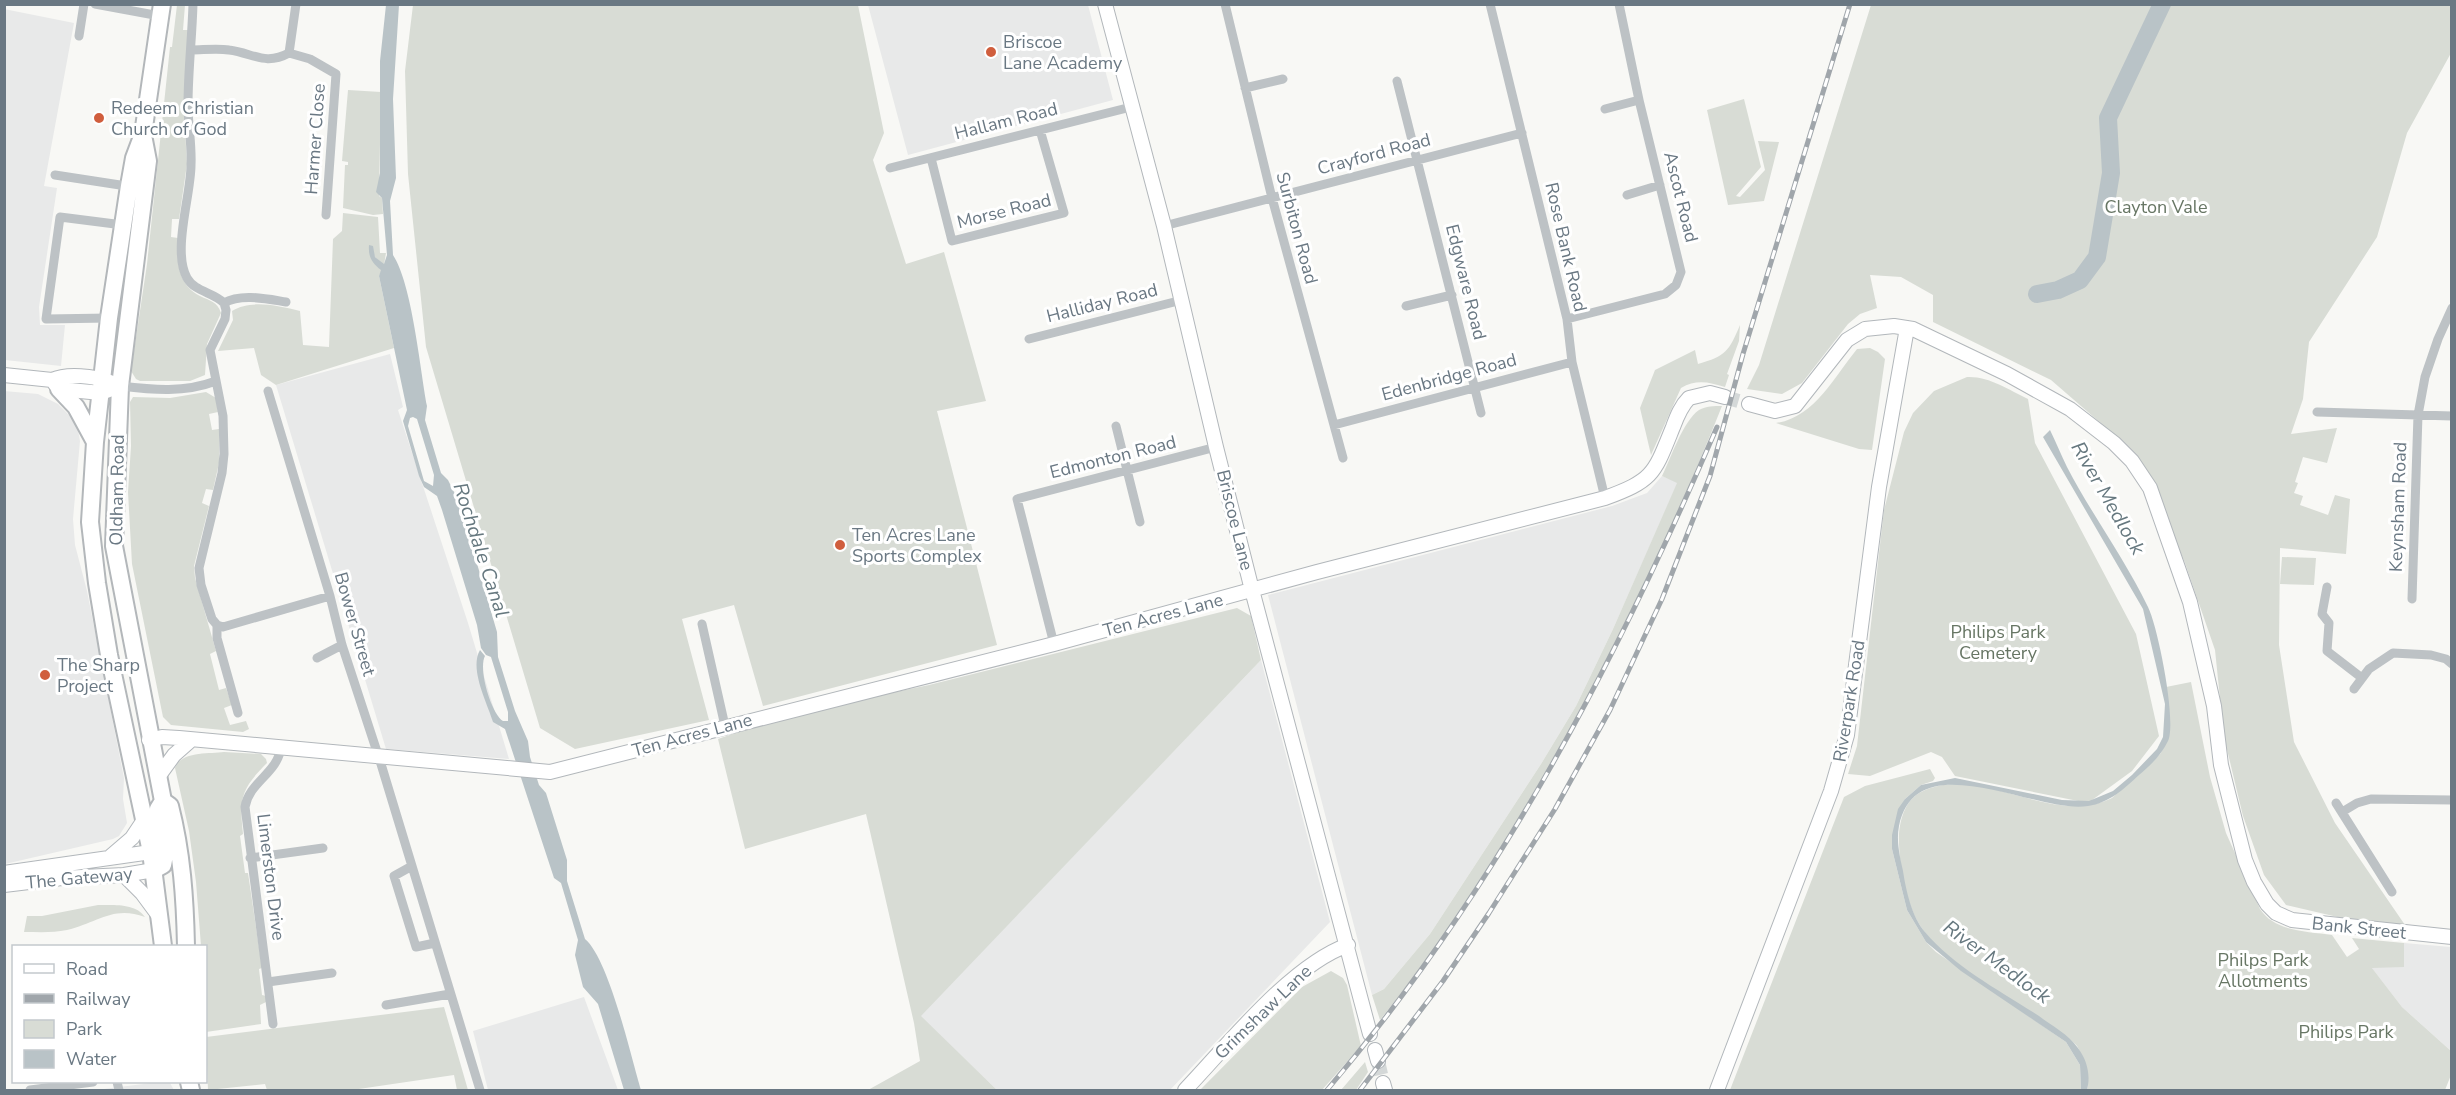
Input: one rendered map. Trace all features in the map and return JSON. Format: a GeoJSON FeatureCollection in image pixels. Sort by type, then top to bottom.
{"type":"FeatureCollection","features":[{"type":"Feature","properties":{"kind":"highway","name":"Oldham Road"},"geometry":{"type":"LineString","coordinates":[[161,10],[143,134],[148,161],[123,225],[109,318],[95,442],[90,522],[93,557],[109,655],[144,820],[184,882],[186,945]]}},
{"type":"Feature","properties":{"kind":"highway","name":"Oldham Road"},"geometry":{"type":"LineString","coordinates":[[137,187],[120,386],[114,487],[114,546],[145,705],[149,740],[163,801],[158,809],[165,850],[154,870],[163,945]]}},
{"type":"Feature","properties":{"kind":"highway"},"geometry":{"type":"LineString","coordinates":[[55,385],[76,407],[95,442]]}},
{"type":"Feature","properties":{"kind":"highway"},"geometry":{"type":"LineString","coordinates":[[128,745],[149,740]]}},
{"type":"Feature","properties":{"kind":"street"},"geometry":{"type":"LineString","coordinates":[[79,36],[84,4]]}},
{"type":"Feature","properties":{"kind":"street"},"geometry":{"type":"LineString","coordinates":[[95,4],[161,10]]}},
{"type":"Feature","properties":{"kind":"street"},"geometry":{"type":"LineString","coordinates":[[193,4],[188,108],[191,167],[184,217],[182,262],[183,270],[192,285],[218,297],[224,303],[226,310],[225,319],[210,350],[223,416],[224,454],[222,473],[199,568],[207,604],[212,619],[217,625],[223,627],[330,596]]}},
{"type":"Feature","properties":{"kind":"street"},"geometry":{"type":"LineString","coordinates":[[191,50],[227,49],[262,59],[280,59],[290,53],[296,4]]}},
{"type":"Feature","properties":{"kind":"street","name":"Briscoe Lane"},"geometry":{"type":"LineString","coordinates":[[1105,4],[1164,226],[1252,590],[1370,1034]]}},
{"type":"Feature","properties":{"kind":"street","name":"Surbiton Road"},"geometry":{"type":"LineString","coordinates":[[1225,4],[1272,198],[1343,458]]}},
{"type":"Feature","properties":{"kind":"street","name":"Rose Bank Road"},"geometry":{"type":"LineString","coordinates":[[1490,4],[1567,319],[1572,362],[1605,498]]}},
{"type":"Feature","properties":{"kind":"street","name":"Ascot Road"},"geometry":{"type":"LineString","coordinates":[[1567,319],[1665,294],[1676,285],[1682,272],[1639,100],[1619,4]]}},
{"type":"Feature","properties":{"kind":"street","name":"Harmer Close"},"geometry":{"type":"LineString","coordinates":[[290,53],[310,59],[336,74],[326,215]]}},
{"type":"Feature","properties":{"kind":"street"},"geometry":{"type":"LineString","coordinates":[[1245,88],[1283,79]]}},
{"type":"Feature","properties":{"kind":"street","name":"Edgware Road"},"geometry":{"type":"LineString","coordinates":[[1396,81],[1481,413]]}},
{"type":"Feature","properties":{"kind":"street"},"geometry":{"type":"LineString","coordinates":[[1605,109],[1639,100]]}},
{"type":"Feature","properties":{"kind":"street","name":"Hallam Road"},"geometry":{"type":"LineString","coordinates":[[890,168],[1131,107]]}},
{"type":"Feature","properties":{"kind":"street","name":"Morse Road"},"geometry":{"type":"LineString","coordinates":[[931,158],[952,241],[1064,213],[1040,130]]}},
{"type":"Feature","properties":{"kind":"street","name":"Crayford Road"},"geometry":{"type":"LineString","coordinates":[[1164,226],[1522,133]]}},
{"type":"Feature","properties":{"kind":"street"},"geometry":{"type":"LineString","coordinates":[[55,175],[137,187]]}},
{"type":"Feature","properties":{"kind":"street"},"geometry":{"type":"LineString","coordinates":[[1627,195],[1660,185]]}},
{"type":"Feature","properties":{"kind":"street"},"geometry":{"type":"LineString","coordinates":[[109,318],[46,319],[60,217],[123,225]]}},
{"type":"Feature","properties":{"kind":"street"},"geometry":{"type":"LineString","coordinates":[[1406,306],[1452,295]]}},
{"type":"Feature","properties":{"kind":"street"},"geometry":{"type":"LineString","coordinates":[[224,303],[232,298],[286,302]]}},
{"type":"Feature","properties":{"kind":"street","name":"Halliday Road"},"geometry":{"type":"LineString","coordinates":[[1029,339],[1182,300]]}},
{"type":"Feature","properties":{"kind":"street","name":"Keynsham Road"},"geometry":{"type":"LineString","coordinates":[[2412,599],[2418,415],[2425,377],[2451,308]]}},
{"type":"Feature","properties":{"kind":"street"},"geometry":{"type":"LineString","coordinates":[[1749,404],[1775,411],[1795,406],[1805,396],[1838,349],[1857,332],[1874,326],[1907,328]]}},
{"type":"Feature","properties":{"kind":"street","name":"Bank Street"},"geometry":{"type":"LineString","coordinates":[[1907,328],[2007,374],[2070,409],[2114,443],[2142,474],[2150,488],[2190,602],[2214,706],[2221,765],[2246,860],[2259,893],[2270,907],[2276,913],[2292,920],[2451,937]]}},
{"type":"Feature","properties":{"kind":"street","name":"Riverpark Road"},"geometry":{"type":"LineString","coordinates":[[1717,1090],[1807,857],[1834,783],[1844,747],[1879,488],[1907,328]]}},
{"type":"Feature","properties":{"kind":"street","name":"Edenbridge Road"},"geometry":{"type":"LineString","coordinates":[[1334,425],[1572,362]]}},
{"type":"Feature","properties":{"kind":"street"},"geometry":{"type":"LineString","coordinates":[[4,375],[55,385],[172,390],[187,390],[216,381]]}},
{"type":"Feature","properties":{"kind":"street","name":"Bower Street"},"geometry":{"type":"LineString","coordinates":[[268,391],[330,596],[342,645],[378,755],[480,1090]]}},
{"type":"Feature","properties":{"kind":"street","name":"Ten Acres Lane"},"geometry":{"type":"LineString","coordinates":[[378,755],[550,772],[1054,644],[1605,498],[1630,489],[1649,477],[1679,411],[1689,398],[1710,393],[1725,397]]}},
{"type":"Feature","properties":{"kind":"street"},"geometry":{"type":"LineString","coordinates":[[2317,412],[2451,416]]}},
{"type":"Feature","properties":{"kind":"street"},"geometry":{"type":"LineString","coordinates":[[1116,426],[1140,522]]}},
{"type":"Feature","properties":{"kind":"street","name":"Edmonton Road"},"geometry":{"type":"LineString","coordinates":[[1054,644],[1017,499],[1216,447]]}},
{"type":"Feature","properties":{"kind":"street"},"geometry":{"type":"LineString","coordinates":[[2327,587],[2322,614],[2329,623],[2327,651],[2362,678]]}},
{"type":"Feature","properties":{"kind":"street"},"geometry":{"type":"LineString","coordinates":[[702,624],[725,726]]}},
{"type":"Feature","properties":{"kind":"street"},"geometry":{"type":"LineString","coordinates":[[217,625],[217,638],[238,713]]}},
{"type":"Feature","properties":{"kind":"street"},"geometry":{"type":"LineString","coordinates":[[317,658],[342,645]]}},
{"type":"Feature","properties":{"kind":"street"},"geometry":{"type":"LineString","coordinates":[[2354,689],[2369,669],[2393,653],[2431,655],[2446,659],[2451,664]]}},
{"type":"Feature","properties":{"kind":"street"},"geometry":{"type":"LineString","coordinates":[[149,740],[162,737],[378,755]]}},
{"type":"Feature","properties":{"kind":"street"},"geometry":{"type":"LineString","coordinates":[[158,777],[174,755],[191,741]]}},
{"type":"Feature","properties":{"kind":"street","name":"Limerston Drive"},"geometry":{"type":"LineString","coordinates":[[273,1024],[245,818],[246,799],[252,789],[274,768],[279,759],[281,747]]}},
{"type":"Feature","properties":{"kind":"street"},"geometry":{"type":"LineString","coordinates":[[2342,812],[2357,803],[2371,799],[2451,800]]}},
{"type":"Feature","properties":{"kind":"street"},"geometry":{"type":"LineString","coordinates":[[2336,803],[2392,892]]}},
{"type":"Feature","properties":{"kind":"street"},"geometry":{"type":"LineString","coordinates":[[110,857],[132,838],[144,820]]}},
{"type":"Feature","properties":{"kind":"street"},"geometry":{"type":"LineString","coordinates":[[250,858],[323,848]]}},
{"type":"Feature","properties":{"kind":"street","name":"The Gateway"},"geometry":{"type":"LineString","coordinates":[[4,873],[165,850]]}},
{"type":"Feature","properties":{"kind":"street"},"geometry":{"type":"LineString","coordinates":[[412,866],[394,876],[416,947],[435,944]]}},
{"type":"Feature","properties":{"kind":"street","name":"The Gateway"},"geometry":{"type":"LineString","coordinates":[[4,885],[62,878],[124,875],[154,870]]}},
{"type":"Feature","properties":{"kind":"street"},"geometry":{"type":"LineString","coordinates":[[124,875],[159,916]]}},
{"type":"Feature","properties":{"kind":"street","name":"Grimshaw Lane"},"geometry":{"type":"LineString","coordinates":[[1185,1090],[1286,986],[1312,963],[1348,945]]}},
{"type":"Feature","properties":{"kind":"street"},"geometry":{"type":"LineString","coordinates":[[268,982],[332,973]]}},
{"type":"Feature","properties":{"kind":"street"},"geometry":{"type":"LineString","coordinates":[[386,1005],[450,994]]}},
{"type":"Feature","properties":{"kind":"street"},"geometry":{"type":"LineString","coordinates":[[30,1090],[85,1083]]}},
{"type":"Feature","properties":{"kind":"shaded area","name":"Briscoe Lane Academy"},"geometry":{"type":"Polygon","coordinates":[[[868,5],[1088,5],[1113,100],[908,155],[868,5]]]}},
{"type":"Feature","properties":{"kind":"shaded area"},"geometry":{"type":"Polygon","coordinates":[[[4,9],[74,23],[44,186],[57,188],[39,307],[40,325],[65,325],[61,366],[5,360],[4,9]]]}},
{"type":"Feature","properties":{"kind":"shaded area"},"geometry":{"type":"Polygon","coordinates":[[[390,354],[403,407],[398,410],[468,623],[509,759],[386,749],[276,385],[390,354]]]}},
{"type":"Feature","properties":{"kind":"shaded area"},"geometry":{"type":"Polygon","coordinates":[[[4,391],[38,394],[58,404],[72,418],[78,430],[80,441],[73,519],[75,545],[87,591],[124,778],[123,799],[127,823],[119,836],[113,839],[5,864],[4,391]]]}},
{"type":"Feature","properties":{"kind":"shaded area"},"geometry":{"type":"Polygon","coordinates":[[[1662,476],[1678,482],[1576,706],[1541,764],[1430,934],[1384,989],[1372,995],[1268,595],[1612,506],[1647,493],[1662,476]]]}},
{"type":"Feature","properties":{"kind":"shaded area"},"geometry":{"type":"Polygon","coordinates":[[[1261,660],[1330,922],[1170,1090],[997,1090],[920,1016],[1261,660]]]}},
{"type":"Feature","properties":{"kind":"shaded area"},"geometry":{"type":"Polygon","coordinates":[[[2404,943],[2451,947],[2451,1051],[2402,1007],[2371,967],[2403,967],[2404,943]]]}},
{"type":"Feature","properties":{"kind":"shaded area"},"geometry":{"type":"Polygon","coordinates":[[[584,997],[618,1090],[488,1090],[473,1031],[584,997]]]}},
{"type":"Feature","properties":{"kind":"shaded area"},"geometry":{"type":"Polygon","coordinates":[[[170,1083],[174,1090],[96,1090],[170,1083]]]}},
{"type":"Feature","properties":{"kind":"green space"},"geometry":{"type":"Polygon","coordinates":[[[177,5],[185,5],[183,30],[188,30],[184,111],[187,164],[179,219],[172,219],[171,237],[178,238],[178,263],[187,285],[192,291],[215,304],[221,313],[207,344],[205,375],[190,381],[140,381],[131,371],[147,264],[170,47],[172,47],[177,5]]]}},
{"type":"Feature","properties":{"kind":"green space"},"geometry":{"type":"Polygon","coordinates":[[[413,5],[858,5],[884,133],[873,160],[906,264],[944,252],[986,401],[937,411],[997,645],[763,706],[734,605],[682,619],[709,720],[575,749],[540,728],[426,347],[408,174],[405,71],[413,5]]]}},
{"type":"Feature","properties":{"kind":"green space","name":"Clayton Vale"},"geometry":{"type":"Polygon","coordinates":[[[1871,5],[2451,5],[2451,53],[2407,133],[2377,237],[2309,342],[2303,399],[2291,434],[2337,428],[2327,463],[2303,457],[2294,493],[2303,496],[2300,505],[2328,515],[2335,495],[2350,499],[2346,554],[2280,548],[2279,645],[2294,742],[2335,823],[2405,925],[2342,918],[2286,905],[2264,875],[2243,816],[2224,737],[2215,650],[2185,563],[2148,474],[2126,445],[2051,380],[1933,322],[1933,295],[1901,277],[1870,275],[1877,308],[1860,314],[1848,324],[1802,383],[1782,394],[1747,389],[1759,365],[1871,5]]]}},
{"type":"Feature","properties":{"kind":"green space"},"geometry":{"type":"Polygon","coordinates":[[[348,90],[381,92],[379,196],[382,198],[383,214],[373,215],[343,208],[345,165],[348,165],[348,162],[342,161],[348,90]]]}},
{"type":"Feature","properties":{"kind":"green space"},"geometry":{"type":"Polygon","coordinates":[[[1744,99],[1761,167],[1736,196],[1740,197],[1765,170],[1758,141],[1779,142],[1764,201],[1728,205],[1707,110],[1744,99]]]}},
{"type":"Feature","properties":{"kind":"green space"},"geometry":{"type":"Polygon","coordinates":[[[343,213],[378,217],[380,253],[386,253],[384,265],[375,257],[369,245],[376,265],[382,270],[379,276],[394,348],[276,385],[261,375],[254,348],[218,351],[233,320],[232,311],[239,307],[256,304],[300,311],[303,345],[329,347],[333,239],[342,231],[343,213]]]}},
{"type":"Feature","properties":{"kind":"green space"},"geometry":{"type":"Polygon","coordinates":[[[1740,325],[1739,341],[1727,374],[1729,375],[1725,387],[1703,382],[1692,383],[1681,388],[1651,455],[1640,408],[1655,370],[1695,350],[1698,364],[1721,355],[1733,341],[1740,325]]]}},
{"type":"Feature","properties":{"kind":"green space"},"geometry":{"type":"Polygon","coordinates":[[[1870,348],[1885,359],[1872,450],[1859,449],[1776,423],[1802,413],[1813,405],[1857,349],[1870,348]]]}},
{"type":"Feature","properties":{"kind":"green space","name":"Philips Park Cemetery"},"geometry":{"type":"Polygon","coordinates":[[[1967,377],[1991,381],[2028,399],[2035,443],[2136,634],[2159,736],[2132,771],[2088,803],[1955,776],[1942,757],[1931,752],[1870,776],[1848,774],[1857,746],[1884,510],[1904,432],[1913,413],[1934,391],[1967,377]]]}},
{"type":"Feature","properties":{"kind":"green space"},"geometry":{"type":"Polygon","coordinates":[[[206,392],[216,398],[218,412],[209,414],[212,430],[219,429],[219,463],[213,490],[206,489],[202,503],[209,506],[194,566],[195,578],[216,651],[210,654],[219,690],[226,688],[232,705],[224,708],[230,725],[246,721],[249,729],[243,732],[171,725],[163,717],[132,564],[128,492],[131,446],[130,402],[133,397],[170,398],[206,392]]]}},
{"type":"Feature","properties":{"kind":"green space"},"geometry":{"type":"Polygon","coordinates":[[[1722,406],[1693,477],[1628,618],[1556,755],[1475,887],[1420,969],[1380,1020],[1372,995],[1384,989],[1430,934],[1541,764],[1576,706],[1613,629],[1677,483],[1662,476],[1688,422],[1699,410],[1722,406]]]}},
{"type":"Feature","properties":{"kind":"green space"},"geometry":{"type":"Polygon","coordinates":[[[2282,557],[2316,558],[2314,585],[2280,584],[2282,557]]]}},
{"type":"Feature","properties":{"kind":"green space"},"geometry":{"type":"Polygon","coordinates":[[[1237,608],[1251,616],[1261,660],[921,1016],[997,1090],[868,1090],[920,1061],[914,1023],[866,814],[745,849],[718,739],[790,714],[929,685],[1237,608]]]}},
{"type":"Feature","properties":{"kind":"green space"},"geometry":{"type":"Polygon","coordinates":[[[2191,682],[2210,777],[2226,833],[2260,909],[2266,917],[2283,926],[2332,935],[2347,957],[2359,949],[2352,938],[2404,943],[2404,967],[2372,968],[2402,1007],[2451,1051],[2451,1075],[2445,1090],[2087,1090],[2082,1059],[2074,1043],[1960,965],[1933,942],[1918,922],[1906,889],[1899,844],[1899,830],[1903,815],[1915,796],[1944,785],[1967,784],[2064,806],[2088,805],[2112,798],[2161,753],[2169,708],[2166,687],[2191,682]]]}},
{"type":"Feature","properties":{"kind":"green space"},"geometry":{"type":"Polygon","coordinates":[[[203,753],[261,754],[267,763],[252,780],[244,795],[241,811],[243,834],[240,836],[245,873],[248,873],[262,968],[259,969],[262,995],[266,996],[266,1002],[260,1005],[261,1024],[207,1032],[207,945],[201,945],[189,831],[175,768],[183,759],[203,753]]]}},
{"type":"Feature","properties":{"kind":"green space"},"geometry":{"type":"Polygon","coordinates":[[[1930,769],[1935,778],[1933,781],[1921,785],[1905,799],[1892,849],[1907,910],[1926,942],[1936,952],[2066,1042],[2080,1065],[2081,1090],[1730,1090],[1844,797],[1865,786],[1930,769]]]}},
{"type":"Feature","properties":{"kind":"green space"},"geometry":{"type":"Polygon","coordinates":[[[98,905],[130,907],[141,912],[145,917],[124,913],[114,914],[67,930],[24,932],[27,916],[42,916],[98,905]]]}},
{"type":"Feature","properties":{"kind":"green space"},"geometry":{"type":"Polygon","coordinates":[[[1331,971],[1343,978],[1347,985],[1361,1046],[1322,1090],[1200,1090],[1302,987],[1331,971]]]}},
{"type":"Feature","properties":{"kind":"green space"},"geometry":{"type":"Polygon","coordinates":[[[444,1007],[468,1090],[457,1090],[454,1075],[352,1090],[267,1090],[265,1084],[208,1090],[207,1037],[444,1007]]]}},
{"type":"Feature","properties":{"kind":"green space"},"geometry":{"type":"Polygon","coordinates":[[[1365,1062],[1368,1072],[1356,1090],[1341,1090],[1365,1062]]]}},
{"type":"Feature","properties":{"kind":"water"},"geometry":{"type":"Polygon","coordinates":[[[386,5],[399,5],[393,99],[396,178],[390,201],[393,255],[400,268],[410,306],[427,406],[425,420],[441,473],[448,480],[456,496],[466,526],[497,632],[498,657],[515,711],[528,741],[530,757],[539,785],[546,793],[567,860],[567,881],[585,939],[594,950],[611,987],[641,1090],[624,1090],[598,1004],[583,987],[575,955],[578,940],[561,883],[554,878],[505,729],[493,722],[480,686],[477,658],[480,650],[485,656],[484,680],[490,700],[498,716],[503,721],[508,721],[508,712],[491,657],[486,655],[481,648],[477,625],[442,510],[437,496],[424,487],[419,476],[403,421],[407,410],[379,276],[381,270],[375,265],[369,253],[369,245],[373,246],[375,257],[384,264],[387,255],[382,198],[376,192],[380,173],[380,61],[386,5]],[[410,418],[408,426],[424,481],[433,486],[434,475],[417,419],[410,418]]]}},
{"type":"Feature","properties":{"kind":"water"},"geometry":{"type":"Polygon","coordinates":[[[2050,430],[2067,467],[2148,607],[2161,653],[2168,696],[2170,731],[2168,741],[2151,764],[2122,790],[2103,802],[2088,806],[2066,806],[1981,788],[1953,785],[1929,788],[1910,801],[1899,826],[1898,843],[1910,903],[1920,926],[1949,956],[2070,1038],[2086,1063],[2089,1079],[2087,1090],[2081,1090],[2080,1065],[2066,1042],[1961,971],[1926,942],[1907,910],[1892,849],[1892,835],[1898,809],[1905,799],[1921,785],[1955,778],[2062,800],[2089,801],[2113,791],[2132,775],[2157,749],[2163,737],[2165,704],[2143,609],[2043,437],[2050,430]]]}},
{"type":"Feature","properties":{"kind":"waterway","name":"River Medlock"},"geometry":{"type":"LineString","coordinates":[[2037,294],[2058,290],[2080,280],[2097,257],[2111,173],[2108,118],[2162,4]]}},
{"type":"Feature","properties":{"kind":"tunnel"},"geometry":{"type":"LineString","coordinates":[[1725,397],[1749,404]]}},
{"type":"Feature","properties":{"kind":"tunnel"},"geometry":{"type":"LineString","coordinates":[[1378,1061],[1383,1083]]}},
{"type":"Feature","properties":{"kind":"railway"},"geometry":{"type":"LineString","coordinates":[[1360,1090],[1443,981],[1555,809],[1610,710],[1662,599],[1710,476],[1743,354],[1850,4]]}},
{"type":"Feature","properties":{"kind":"railway"},"geometry":{"type":"LineString","coordinates":[[1327,1090],[1388,1014],[1445,936],[1498,856],[1547,774],[1636,604],[1717,427]]}},
{"type":"Feature","properties":{"kind":"place","name":"Briscoe Lane Academy"},"geometry":{"type":"Point","coordinates":[991,52]}},
{"type":"Feature","properties":{"kind":"place","name":"Redeem Christian Church of God"},"geometry":{"type":"Point","coordinates":[99,118]}},
{"type":"Feature","properties":{"kind":"place","name":"Ten Acres Lane Sports Complex"},"geometry":{"type":"Point","coordinates":[840,545]}},
{"type":"Feature","properties":{"kind":"place","name":"The Sharp Project"},"geometry":{"type":"Point","coordinates":[45,675]}},
{"type":"Feature","properties":{"kind":"water label","name":"Rochdale Canal"},"geometry":{"type":"Point","coordinates":[481,550]}},
{"type":"Feature","properties":{"kind":"park label","name":"Philps Park Allotments"},"geometry":{"type":"Point","coordinates":[2263,970]}},
{"type":"Feature","properties":{"kind":"park label","name":"Philips Park"},"geometry":{"type":"Point","coordinates":[2346,1032]}}]}
